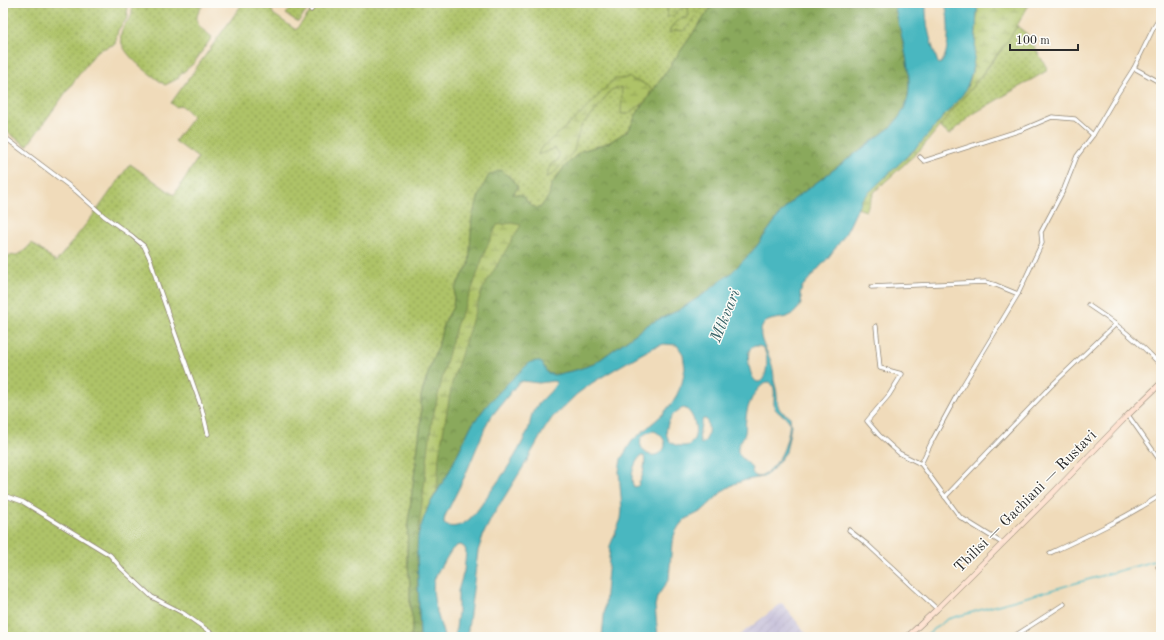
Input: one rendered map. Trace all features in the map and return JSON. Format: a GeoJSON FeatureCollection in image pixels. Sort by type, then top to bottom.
{"type":"FeatureCollection","features":[{"type":"Feature","properties":{"kind":"main road","name":"Tbilisi — Gachiani — Rustavi"},"geometry":{"type":"LineString","coordinates":[[907,637],[1051,495],[1161,383]]}},
{"type":"Feature","properties":{"kind":"street"},"geometry":{"type":"LineString","coordinates":[[311,10],[316,3]]}},
{"type":"Feature","properties":{"kind":"street"},"geometry":{"type":"LineString","coordinates":[[921,464],[957,395],[1018,294],[1042,243],[1041,232],[1064,189],[1077,156],[1093,135],[1134,68],[1161,16]]}},
{"type":"Feature","properties":{"kind":"street"},"geometry":{"type":"LineString","coordinates":[[1134,68],[1161,83]]}},
{"type":"Feature","properties":{"kind":"street"},"geometry":{"type":"LineString","coordinates":[[920,157],[924,161],[1024,129],[1052,117],[1075,120],[1093,135]]}},
{"type":"Feature","properties":{"kind":"street"},"geometry":{"type":"LineString","coordinates":[[3,136],[76,191],[104,216],[144,246],[151,261],[202,409],[208,434]]}},
{"type":"Feature","properties":{"kind":"street"},"geometry":{"type":"LineString","coordinates":[[871,287],[985,282],[1018,294]]}},
{"type":"Feature","properties":{"kind":"street"},"geometry":{"type":"LineString","coordinates":[[1088,305],[1108,317],[1144,347],[1161,365]]}},
{"type":"Feature","properties":{"kind":"street"},"geometry":{"type":"LineString","coordinates":[[946,497],[1050,387],[1116,324]]}},
{"type":"Feature","properties":{"kind":"street"},"geometry":{"type":"LineString","coordinates":[[876,326],[880,368],[902,374],[889,394],[867,421],[879,435],[899,453],[921,464],[960,517],[1002,543]]}},
{"type":"Feature","properties":{"kind":"street"},"geometry":{"type":"LineString","coordinates":[[1128,415],[1161,462]]}},
{"type":"Feature","properties":{"kind":"street"},"geometry":{"type":"LineString","coordinates":[[3,494],[23,502],[110,555],[122,569],[152,597],[183,613],[219,637]]}},
{"type":"Feature","properties":{"kind":"street"},"geometry":{"type":"LineString","coordinates":[[1050,553],[1109,526],[1161,495]]}},
{"type":"Feature","properties":{"kind":"street"},"geometry":{"type":"LineString","coordinates":[[850,530],[937,609]]}},
{"type":"Feature","properties":{"kind":"street"},"geometry":{"type":"LineString","coordinates":[[1013,637],[1064,604]]}},
{"type":"Feature","properties":{"kind":"shaded area"},"geometry":{"type":"Polygon","coordinates":[[[782,603],[809,637],[737,637],[782,603]]]}},
{"type":"Feature","properties":{"kind":"green space"},"geometry":{"type":"Polygon","coordinates":[[[3,3],[126,3],[128,17],[118,30],[115,44],[97,51],[27,146],[3,129],[3,3]]]}},
{"type":"Feature","properties":{"kind":"green space"},"geometry":{"type":"Polygon","coordinates":[[[130,3],[204,3],[197,15],[197,20],[202,28],[212,37],[194,63],[177,79],[165,85],[135,61],[123,46],[121,38],[122,30],[132,13],[130,3]]]}},
{"type":"Feature","properties":{"kind":"green space"},"geometry":{"type":"Polygon","coordinates":[[[243,3],[270,3],[273,14],[296,30],[317,3],[714,3],[636,115],[629,130],[608,143],[581,151],[566,165],[551,185],[549,196],[540,208],[533,207],[522,197],[513,194],[518,187],[508,175],[471,246],[469,265],[455,289],[453,307],[443,325],[438,348],[432,361],[421,396],[421,423],[408,523],[407,555],[410,585],[410,607],[413,620],[411,637],[3,637],[3,255],[13,256],[20,254],[32,243],[56,262],[95,213],[130,164],[174,195],[198,158],[175,141],[193,117],[181,105],[176,107],[171,103],[243,3]]]}},
{"type":"Feature","properties":{"kind":"green space"},"geometry":{"type":"Polygon","coordinates":[[[287,3],[313,3],[298,22],[286,14],[292,7],[287,3]]]}},
{"type":"Feature","properties":{"kind":"green space"},"geometry":{"type":"Polygon","coordinates":[[[671,3],[706,3],[683,31],[677,30],[669,33],[672,26],[676,22],[689,16],[688,7],[681,8],[673,16],[667,17],[668,6],[671,3]]]}},
{"type":"Feature","properties":{"kind":"green space"},"geometry":{"type":"Polygon","coordinates":[[[714,3],[894,3],[908,68],[909,93],[905,107],[891,127],[793,200],[743,261],[731,273],[704,294],[679,310],[649,324],[594,364],[554,375],[547,373],[544,369],[525,367],[488,404],[471,426],[448,474],[429,505],[417,553],[420,637],[411,637],[413,620],[410,607],[410,585],[407,555],[408,523],[421,423],[421,396],[432,361],[438,348],[443,325],[453,307],[455,289],[469,265],[472,217],[481,190],[489,175],[501,170],[514,181],[518,187],[513,194],[522,195],[531,206],[540,208],[549,196],[551,185],[566,165],[581,151],[608,143],[629,130],[636,115],[714,3]]]}},
{"type":"Feature","properties":{"kind":"green space"},"geometry":{"type":"Polygon","coordinates":[[[978,3],[1030,3],[1011,36],[976,82],[921,149],[875,191],[866,211],[857,208],[862,199],[919,145],[963,94],[972,73],[978,3]]]}},
{"type":"Feature","properties":{"kind":"green space"},"geometry":{"type":"Polygon","coordinates":[[[1017,26],[1027,34],[1048,70],[973,114],[949,135],[939,126],[990,65],[1017,26]]]}},
{"type":"Feature","properties":{"kind":"green space"},"geometry":{"type":"Polygon","coordinates":[[[629,77],[632,80],[639,81],[651,88],[650,94],[646,101],[628,114],[621,114],[621,87],[611,90],[593,114],[582,124],[574,151],[552,175],[546,177],[551,164],[558,160],[559,154],[555,148],[538,155],[540,149],[582,113],[614,79],[629,77]]]}},
{"type":"Feature","properties":{"kind":"green space"},"geometry":{"type":"Polygon","coordinates":[[[512,223],[521,225],[482,290],[452,383],[439,456],[437,491],[429,505],[418,536],[432,420],[457,323],[471,292],[485,251],[497,225],[512,223]]]}},
{"type":"Feature","properties":{"kind":"water","name":"Mtkvari"},"geometry":{"type":"Polygon","coordinates":[[[894,3],[926,3],[926,18],[929,33],[938,63],[940,64],[944,59],[946,52],[948,35],[945,3],[978,3],[974,61],[968,84],[963,94],[919,145],[862,199],[842,239],[828,258],[802,287],[800,294],[801,303],[797,310],[789,316],[770,320],[762,327],[761,336],[774,373],[778,406],[781,411],[790,417],[791,426],[786,452],[773,469],[763,477],[734,484],[724,490],[702,511],[684,520],[679,526],[672,542],[669,579],[657,597],[655,606],[658,637],[602,637],[610,546],[621,519],[622,510],[619,471],[621,459],[632,441],[663,414],[675,399],[682,383],[685,368],[683,354],[677,345],[664,344],[652,348],[592,383],[577,394],[552,418],[492,517],[484,533],[478,551],[467,637],[455,637],[458,612],[458,591],[464,571],[466,552],[465,548],[458,545],[450,552],[437,573],[434,584],[434,599],[444,637],[420,637],[417,553],[418,536],[429,505],[448,474],[471,426],[488,404],[531,362],[537,361],[542,363],[547,373],[554,375],[594,364],[649,324],[679,310],[704,294],[731,273],[743,261],[793,200],[891,127],[903,110],[909,93],[906,54],[894,3]],[[754,346],[750,349],[748,357],[751,374],[756,381],[759,382],[762,380],[766,372],[767,361],[765,351],[762,347],[754,346]],[[522,381],[518,383],[488,421],[464,478],[445,516],[444,524],[447,526],[453,527],[462,524],[470,519],[478,509],[515,456],[528,430],[534,410],[554,388],[556,382],[539,383],[522,381]],[[767,382],[759,388],[752,397],[748,408],[745,433],[738,450],[740,456],[751,467],[753,474],[757,477],[769,471],[782,454],[787,441],[789,426],[788,419],[775,409],[774,390],[772,384],[767,382]],[[684,408],[677,411],[668,422],[667,429],[667,435],[670,441],[675,445],[689,445],[693,441],[696,430],[695,423],[689,411],[684,408]],[[703,419],[701,425],[701,444],[706,440],[708,433],[706,419],[703,419]],[[654,431],[646,434],[640,443],[642,448],[650,455],[655,455],[664,449],[664,440],[657,432],[654,431]],[[641,456],[636,462],[632,475],[634,487],[638,486],[642,478],[645,459],[644,456],[641,456]]]}},
{"type":"Feature","properties":{"kind":"waterway"},"geometry":{"type":"LineString","coordinates":[[925,637],[948,619],[1161,559]]}}]}
